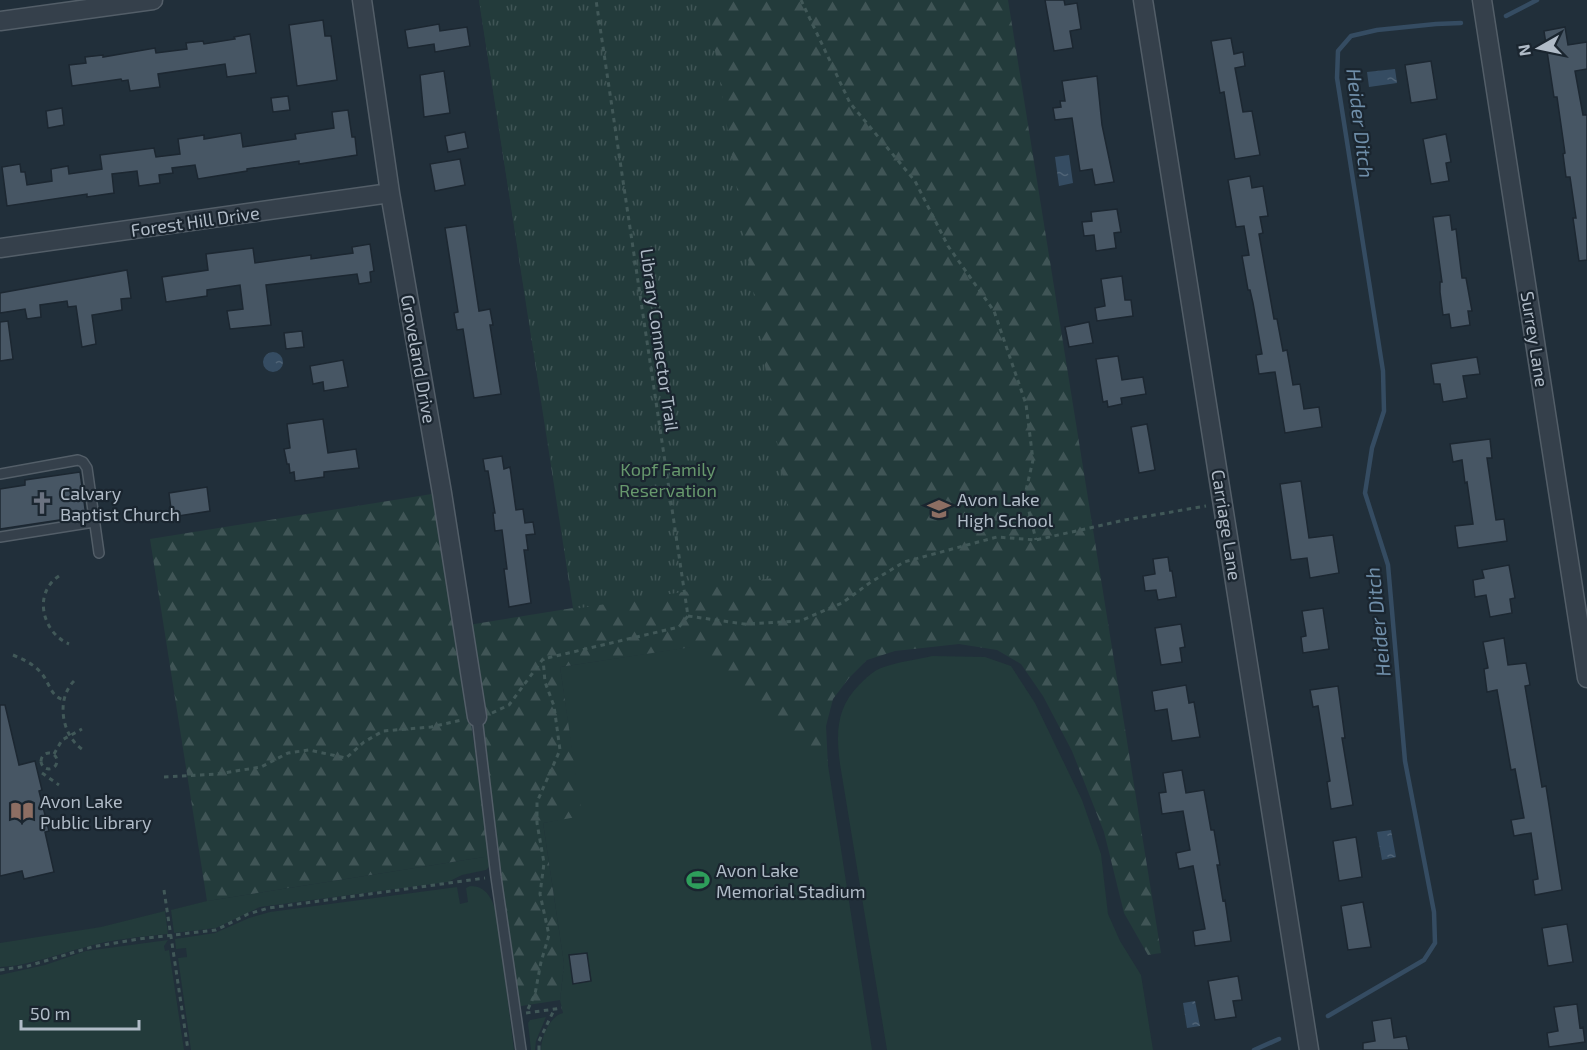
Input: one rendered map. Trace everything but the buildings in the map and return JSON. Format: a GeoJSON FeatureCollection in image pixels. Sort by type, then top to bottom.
{"type":"FeatureCollection","features":[{"type":"Feature","properties":{"kind":"street"},"geometry":{"type":"LineString","coordinates":[[0,21],[153,0]]}},
{"type":"Feature","properties":{"kind":"street","name":"Groveland Drive"},"geometry":{"type":"LineString","coordinates":[[362,0],[390,193],[438,469],[477,717]]}},
{"type":"Feature","properties":{"kind":"street","name":"Carriage Lane"},"geometry":{"type":"LineString","coordinates":[[1143,0],[1309,1050]]}},
{"type":"Feature","properties":{"kind":"street","name":"Surrey Lane"},"geometry":{"type":"LineString","coordinates":[[1482,0],[1587,678]]}},
{"type":"Feature","properties":{"kind":"street","name":"Forest Hill Drive"},"geometry":{"type":"LineString","coordinates":[[0,248],[390,193]]}},
{"type":"Feature","properties":{"kind":"lane"},"geometry":{"type":"LineString","coordinates":[[0,474],[78,460],[83,462],[87,468],[99,553]]}},
{"type":"Feature","properties":{"kind":"lane"},"geometry":{"type":"LineString","coordinates":[[0,537],[94,522]]}},
{"type":"Feature","properties":{"kind":"lane"},"geometry":{"type":"LineString","coordinates":[[477,717],[496,877],[521,1050]]}},
{"type":"Feature","properties":{"kind":"path","name":"Library Connector Trail"},"geometry":{"type":"LineString","coordinates":[[596,0],[688,616]]}},
{"type":"Feature","properties":{"kind":"path"},"geometry":{"type":"LineString","coordinates":[[801,0],[850,103],[915,181],[948,246],[994,311],[1026,404],[1032,460],[1025,495],[1036,540]]}},
{"type":"Feature","properties":{"kind":"path"},"geometry":{"type":"LineString","coordinates":[[164,777],[217,774],[261,767],[288,753],[309,750],[346,758],[364,742],[383,731],[431,727],[492,713],[509,705],[543,659],[679,627],[688,616],[744,624],[800,621],[842,603],[904,562],[997,537],[1036,540],[1125,520],[1223,503]]}},
{"type":"Feature","properties":{"kind":"path"},"geometry":{"type":"LineString","coordinates":[[59,576],[50,586],[43,609],[49,628],[61,641],[69,644]]}},
{"type":"Feature","properties":{"kind":"path"},"geometry":{"type":"LineString","coordinates":[[14,655],[26,660],[42,674],[54,696],[64,700]]}},
{"type":"Feature","properties":{"kind":"path"},"geometry":{"type":"LineString","coordinates":[[526,1013],[535,994],[549,935],[540,894],[544,863],[537,823],[537,802],[560,750],[555,706],[545,682],[543,659]]}},
{"type":"Feature","properties":{"kind":"path"},"geometry":{"type":"LineString","coordinates":[[75,681],[70,686],[64,700],[64,720],[70,736],[79,748],[85,751]]}},
{"type":"Feature","properties":{"kind":"path"},"geometry":{"type":"LineString","coordinates":[[54,754],[62,740],[82,729]]}},
{"type":"Feature","properties":{"kind":"path"},"geometry":{"type":"LineString","coordinates":[[42,773],[55,768],[58,763],[54,754],[43,755],[42,773],[58,785]]}},
{"type":"Feature","properties":{"kind":"path"},"geometry":{"type":"LineString","coordinates":[[0,970],[28,966],[92,947],[216,930],[248,914],[269,908],[496,877]]}},
{"type":"Feature","properties":{"kind":"path"},"geometry":{"type":"LineString","coordinates":[[164,890],[188,1050]]}},
{"type":"Feature","properties":{"kind":"path"},"geometry":{"type":"LineString","coordinates":[[516,1015],[562,1008]]}},
{"type":"Feature","properties":{"kind":"path"},"geometry":{"type":"LineString","coordinates":[[539,1050],[539,1041],[555,1009]]}},
{"type":"Feature","properties":{"kind":"green space"},"geometry":{"type":"Polygon","coordinates":[[[479,0],[1008,0],[1161,953],[1148,955],[1124,913],[1104,832],[1072,751],[1043,696],[1021,664],[997,650],[959,644],[895,651],[867,660],[833,699],[826,726],[828,766],[692,647],[560,667],[582,816],[543,823],[564,964],[560,1000],[515,1007],[462,626],[573,608],[479,0]]]}},
{"type":"Feature","properties":{"kind":"green space","name":"Kopf Family Reservation"},"geometry":{"type":"Polygon","coordinates":[[[479,0],[707,0],[798,574],[574,609],[479,0]]]}},
{"type":"Feature","properties":{"kind":"green space"},"geometry":{"type":"Polygon","coordinates":[[[438,493],[490,856],[207,901],[150,539],[438,493]]]}},
{"type":"Feature","properties":{"kind":"green space","name":"Avon Lake Memorial Stadium"},"geometry":{"type":"Polygon","coordinates":[[[807,629],[872,1050],[541,1050],[547,1028],[554,1018],[563,1013],[560,1000],[564,964],[543,823],[581,815],[560,667],[807,629]]]}},
{"type":"Feature","properties":{"kind":"green space"},"geometry":{"type":"Polygon","coordinates":[[[932,656],[985,657],[1011,666],[1035,703],[1082,800],[1101,854],[1108,914],[1120,941],[1141,975],[1153,1050],[887,1050],[840,764],[839,722],[851,694],[869,675],[887,666],[932,656]]]}},
{"type":"Feature","properties":{"kind":"green space"},"geometry":{"type":"Polygon","coordinates":[[[490,856],[490,866],[486,870],[462,875],[448,882],[260,907],[216,928],[174,933],[171,910],[207,901],[490,856]]]}},
{"type":"Feature","properties":{"kind":"green space"},"geometry":{"type":"Polygon","coordinates":[[[470,886],[485,891],[497,914],[514,1050],[191,1050],[178,958],[187,957],[186,948],[176,949],[175,939],[215,933],[249,918],[270,912],[457,887],[460,904],[468,902],[466,888],[470,886]]]}},
{"type":"Feature","properties":{"kind":"green space"},"geometry":{"type":"Polygon","coordinates":[[[165,911],[168,934],[106,942],[32,962],[0,967],[0,943],[101,927],[165,911]]]}},
{"type":"Feature","properties":{"kind":"green space"},"geometry":{"type":"Polygon","coordinates":[[[168,940],[164,946],[165,951],[169,950],[184,1050],[0,1050],[0,975],[45,965],[86,951],[168,940]]]}},
{"type":"Feature","properties":{"kind":"green space"},"geometry":{"type":"Polygon","coordinates":[[[546,1017],[536,1041],[535,1050],[531,1050],[528,1023],[530,1020],[546,1017]]]}},
{"type":"Feature","properties":{"kind":"water"},"geometry":{"type":"Polygon","coordinates":[[[1395,69],[1397,83],[1369,87],[1367,72],[1395,69]]]}},
{"type":"Feature","properties":{"kind":"water"},"geometry":{"type":"Polygon","coordinates":[[[1069,155],[1073,183],[1059,186],[1055,157],[1069,155]]]}},
{"type":"Feature","properties":{"kind":"water"},"geometry":{"type":"Polygon","coordinates":[[[273,352],[280,355],[283,362],[280,369],[273,372],[266,369],[263,362],[266,355],[273,352]]]}},
{"type":"Feature","properties":{"kind":"water"},"geometry":{"type":"Polygon","coordinates":[[[1391,830],[1396,857],[1382,860],[1377,832],[1391,830]]]}},
{"type":"Feature","properties":{"kind":"water"},"geometry":{"type":"Polygon","coordinates":[[[1195,1001],[1200,1026],[1187,1028],[1183,1003],[1195,1001]]]}},
{"type":"Feature","properties":{"kind":"waterway","name":"Heider Ditch"},"geometry":{"type":"LineString","coordinates":[[1506,16],[1537,0]]}},
{"type":"Feature","properties":{"kind":"waterway","name":"Heider Ditch"},"geometry":{"type":"LineString","coordinates":[[1328,1016],[1424,960],[1435,943],[1434,912],[1405,761],[1388,565],[1365,493],[1372,448],[1384,411],[1383,371],[1337,78],[1338,51],[1351,36],[1377,30],[1461,23]]}},
{"type":"Feature","properties":{"kind":"waterway","name":"Heider Ditch"},"geometry":{"type":"LineString","coordinates":[[1254,1050],[1279,1039]]}},
{"type":"Feature","properties":{"kind":"place","name":"Calvary Baptist Church"},"geometry":{"type":"Point","coordinates":[42,503]}},
{"type":"Feature","properties":{"kind":"place","name":"Avon Lake High School"},"geometry":{"type":"Point","coordinates":[939,509]}},
{"type":"Feature","properties":{"kind":"place","name":"Avon Lake Public Library"},"geometry":{"type":"Point","coordinates":[22,811]}},
{"type":"Feature","properties":{"kind":"place","name":"Avon Lake Memorial Stadium"},"geometry":{"type":"Point","coordinates":[698,880]}}]}
